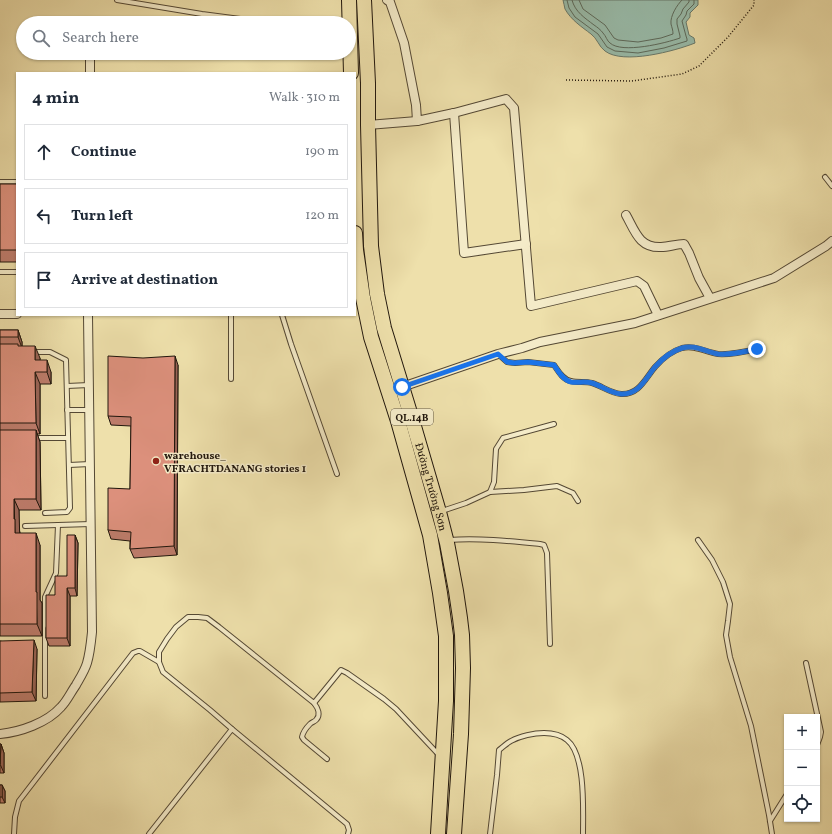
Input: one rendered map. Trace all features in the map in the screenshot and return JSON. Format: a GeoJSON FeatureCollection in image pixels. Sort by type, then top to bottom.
{"type":"FeatureCollection","features":[{"type":"Feature","properties":{"kind":"highway"},"geometry":{"type":"LineString","coordinates":[[349,0],[349,16]]}},
{"type":"Feature","properties":{"kind":"highway","name":"Đường Trường Sơn"},"geometry":{"type":"LineString","coordinates":[[364,0],[368,83],[371,246],[374,276],[384,328],[446,540],[462,629],[463,651],[461,734],[454,834]]}},
{"type":"Feature","properties":{"kind":"highway"},"geometry":{"type":"LineString","coordinates":[[350,60],[351,72]]}},
{"type":"Feature","properties":{"kind":"highway","name":"Đường Trường Sơn"},"geometry":{"type":"LineString","coordinates":[[356,250],[360,309],[371,337],[398,421],[430,535],[446,636],[446,701],[438,834]]}},
{"type":"Feature","properties":{"kind":"street"},"geometry":{"type":"LineString","coordinates":[[387,0],[390,2],[404,43],[416,105],[417,121]]}},
{"type":"Feature","properties":{"kind":"street"},"geometry":{"type":"LineString","coordinates":[[90,60],[90,72]]}},
{"type":"Feature","properties":{"kind":"street"},"geometry":{"type":"LineString","coordinates":[[368,125],[417,121],[506,99],[514,108],[531,306],[637,281],[644,286],[658,315]]}},
{"type":"Feature","properties":{"kind":"street"},"geometry":{"type":"LineString","coordinates":[[454,113],[464,253],[526,244]]}},
{"type":"Feature","properties":{"kind":"street"},"geometry":{"type":"LineString","coordinates":[[626,215],[640,240],[650,247],[684,244],[699,278],[710,298]]}},
{"type":"Feature","properties":{"kind":"street"},"geometry":{"type":"LineString","coordinates":[[402,387],[498,354],[540,342],[635,322],[774,278],[832,241]]}},
{"type":"Feature","properties":{"kind":"street"},"geometry":{"type":"LineString","coordinates":[[0,314],[16,314]]}},
{"type":"Feature","properties":{"kind":"street"},"geometry":{"type":"LineString","coordinates":[[0,734],[8,734],[25,729],[43,721],[60,708],[73,690],[87,663],[92,632],[88,316]]}},
{"type":"Feature","properties":{"kind":"lane"},"geometry":{"type":"LineString","coordinates":[[116,0],[217,16]]}},
{"type":"Feature","properties":{"kind":"lane"},"geometry":{"type":"LineString","coordinates":[[825,177],[832,186]]}},
{"type":"Feature","properties":{"kind":"lane"},"geometry":{"type":"LineString","coordinates":[[0,182],[16,182]]}},
{"type":"Feature","properties":{"kind":"lane"},"geometry":{"type":"LineString","coordinates":[[0,272],[16,272]]}},
{"type":"Feature","properties":{"kind":"lane"},"geometry":{"type":"LineString","coordinates":[[231,316],[231,379]]}},
{"type":"Feature","properties":{"kind":"lane"},"geometry":{"type":"LineString","coordinates":[[282,316],[337,474]]}},
{"type":"Feature","properties":{"kind":"lane"},"geometry":{"type":"LineString","coordinates":[[498,354],[507,362],[528,362],[554,365],[566,380],[570,382],[593,383],[612,392],[622,394],[628,393],[644,384],[652,371],[661,361],[681,348],[695,347],[711,352],[726,354],[757,349]]}},
{"type":"Feature","properties":{"kind":"lane"},"geometry":{"type":"LineString","coordinates":[[29,352],[50,352],[66,360],[70,508],[67,512],[45,513]]}},
{"type":"Feature","properties":{"kind":"lane"},"geometry":{"type":"LineString","coordinates":[[67,386],[89,385]]}},
{"type":"Feature","properties":{"kind":"lane"},"geometry":{"type":"LineString","coordinates":[[67,410],[89,410]]}},
{"type":"Feature","properties":{"kind":"lane"},"geometry":{"type":"LineString","coordinates":[[490,492],[494,482],[496,449],[503,438],[554,424]]}},
{"type":"Feature","properties":{"kind":"lane"},"geometry":{"type":"LineString","coordinates":[[30,438],[68,438]]}},
{"type":"Feature","properties":{"kind":"lane"},"geometry":{"type":"LineString","coordinates":[[69,465],[90,464]]}},
{"type":"Feature","properties":{"kind":"lane"},"geometry":{"type":"LineString","coordinates":[[439,512],[466,503],[490,492],[557,486],[573,493],[578,501]]}},
{"type":"Feature","properties":{"kind":"lane"},"geometry":{"type":"LineString","coordinates":[[25,526],[91,524]]}},
{"type":"Feature","properties":{"kind":"lane"},"geometry":{"type":"LineString","coordinates":[[45,696],[45,597],[56,573],[58,525]]}},
{"type":"Feature","properties":{"kind":"lane"},"geometry":{"type":"LineString","coordinates":[[446,540],[468,538],[544,545],[547,553],[550,644]]}},
{"type":"Feature","properties":{"kind":"lane"},"geometry":{"type":"LineString","coordinates":[[698,540],[712,560],[723,582],[730,604],[726,634],[730,657],[751,726],[772,834]]}},
{"type":"Feature","properties":{"kind":"lane"},"geometry":{"type":"LineString","coordinates":[[327,759],[302,737],[306,728],[317,719],[318,708],[314,703],[207,618],[188,617],[176,627],[159,652],[159,662],[163,672],[347,824],[349,830],[348,834]]}},
{"type":"Feature","properties":{"kind":"lane"},"geometry":{"type":"LineString","coordinates":[[14,834],[15,817],[19,801],[133,653],[140,651],[159,662]]}},
{"type":"Feature","properties":{"kind":"lane"},"geometry":{"type":"LineString","coordinates":[[806,663],[817,714]]}},
{"type":"Feature","properties":{"kind":"lane"},"geometry":{"type":"LineString","coordinates":[[314,703],[342,670],[396,709],[442,758]]}},
{"type":"Feature","properties":{"kind":"lane"},"geometry":{"type":"LineString","coordinates":[[820,727],[820,740]]}},
{"type":"Feature","properties":{"kind":"lane"},"geometry":{"type":"LineString","coordinates":[[149,834],[232,729]]}},
{"type":"Feature","properties":{"kind":"lane"},"geometry":{"type":"LineString","coordinates":[[490,834],[499,750],[511,741],[535,733],[552,733],[567,739],[576,750],[580,764],[583,800],[583,834]]}},
{"type":"Feature","properties":{"kind":"lane"},"geometry":{"type":"LineString","coordinates":[[770,821],[784,799]]}},
{"type":"Feature","properties":{"kind":"path"},"geometry":{"type":"LineString","coordinates":[[566,80],[632,81],[682,74],[699,66],[728,37],[754,5],[754,0]]}},
{"type":"Feature","properties":{"kind":"water"},"geometry":{"type":"Polygon","coordinates":[[[563,0],[698,0],[698,5],[690,13],[690,17],[686,22],[689,35],[694,38],[695,43],[675,50],[636,57],[613,55],[605,51],[593,36],[570,17],[565,9],[563,0]]]}},
{"type":"Feature","properties":{"kind":"building"},"geometry":{"type":"Polygon","coordinates":[[[0,184],[16,184],[16,250],[0,250],[0,184]]]}},
{"type":"Feature","properties":{"kind":"building"},"geometry":{"type":"Polygon","coordinates":[[[0,330],[18,330],[18,337],[0,337],[0,330]]]}},
{"type":"Feature","properties":{"kind":"building"},"geometry":{"type":"Polygon","coordinates":[[[0,344],[35,346],[35,360],[47,360],[47,372],[35,372],[36,423],[0,423],[0,344]]]}},
{"type":"Feature","properties":{"kind":"building","name":"warehouse_ VFRACHTDANANG stories 1"},"geometry":{"type":"Polygon","coordinates":[[[108,356],[143,358],[175,356],[174,546],[130,549],[131,532],[108,530],[108,488],[130,489],[131,417],[108,416],[108,356]]]}},
{"type":"Feature","properties":{"kind":"building"},"geometry":{"type":"Polygon","coordinates":[[[0,430],[36,430],[36,499],[14,499],[14,519],[15,533],[36,533],[37,624],[0,624],[0,430]]]}},
{"type":"Feature","properties":{"kind":"building"},"geometry":{"type":"Polygon","coordinates":[[[67,535],[75,535],[75,588],[67,588],[67,638],[46,638],[46,595],[55,595],[55,576],[67,576],[67,535]]]}},
{"type":"Feature","properties":{"kind":"building"},"geometry":{"type":"Polygon","coordinates":[[[34,640],[32,692],[0,693],[0,641],[34,640]]]}},
{"type":"Feature","properties":{"kind":"building"},"geometry":{"type":"Polygon","coordinates":[[[0,785],[2,785],[2,797],[0,797],[0,785]]]}},
{"type":"Feature","properties":{"kind":"place","name":"warehouse_ VFRACHTDANANG stories 1"},"geometry":{"type":"Point","coordinates":[156,461]}},
{"type":"Feature","properties":{"kind":"route"},"geometry":{"type":"LineString","coordinates":[[402,387],[498,354],[507,362],[545,363],[554,365],[560,374],[570,382],[593,383],[608,390],[622,394],[634,391],[644,384],[652,371],[661,361],[681,348],[695,347],[718,354],[746,352],[757,349]]}}]}
